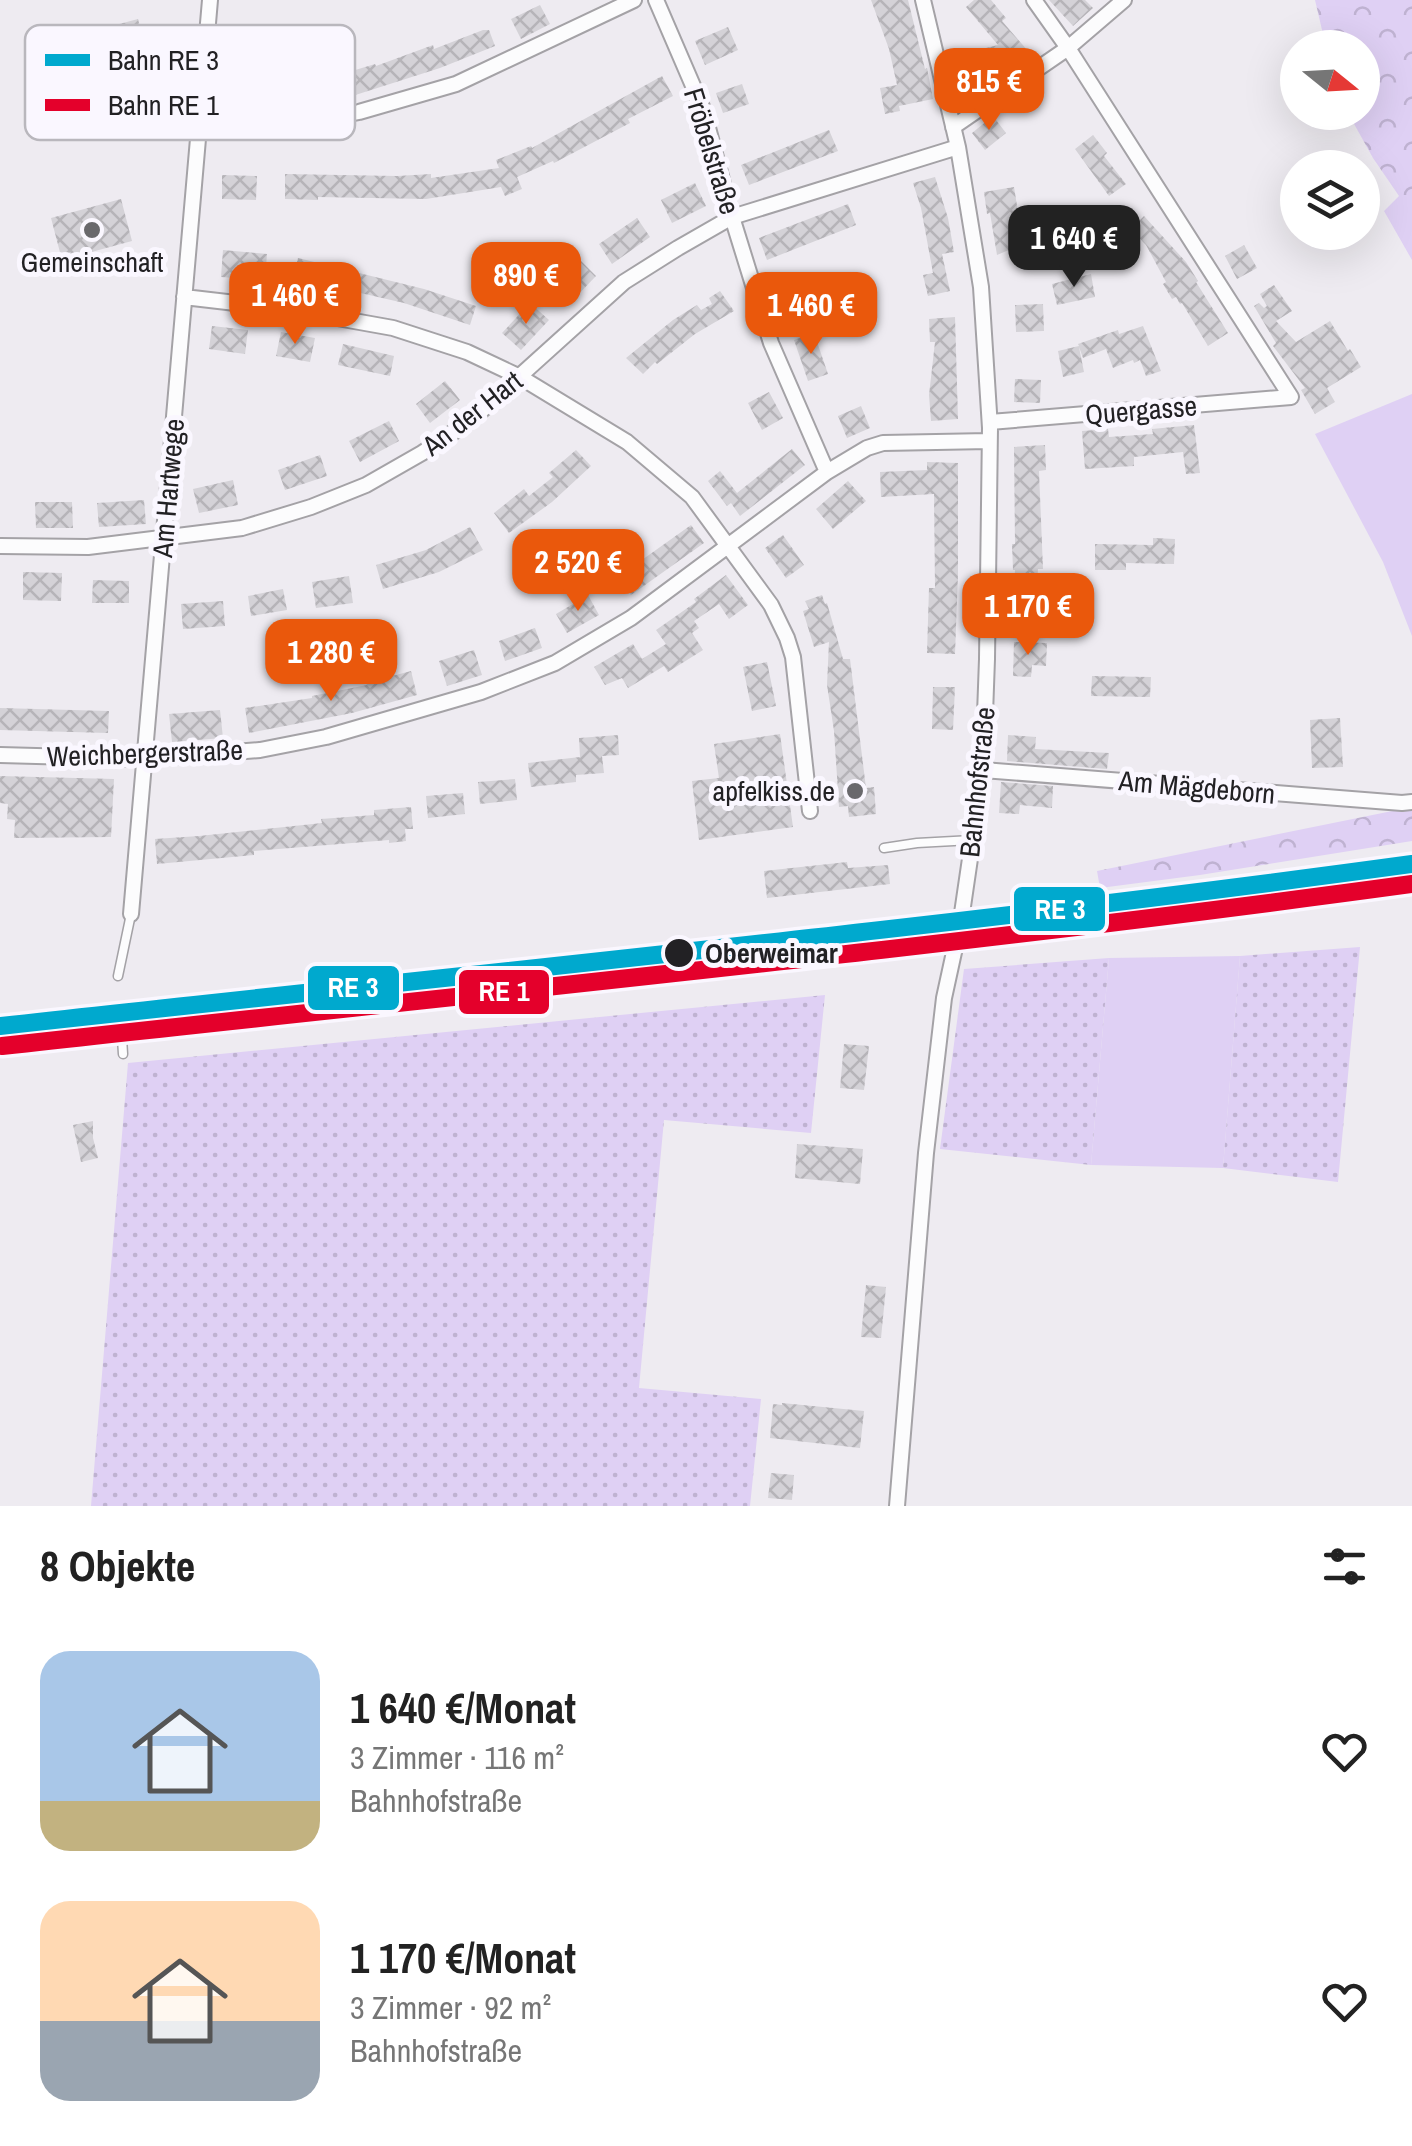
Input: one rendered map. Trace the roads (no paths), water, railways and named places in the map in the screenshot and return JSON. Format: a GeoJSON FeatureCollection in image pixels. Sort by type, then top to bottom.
{"type":"FeatureCollection","features":[{"type":"Feature","properties":{"kind":"street","name":"Am Hartwege"},"geometry":{"type":"LineString","coordinates":[[208,25],[210,0]]}},
{"type":"Feature","properties":{"kind":"street"},"geometry":{"type":"LineString","coordinates":[[355,113],[456,84],[634,0]]}},
{"type":"Feature","properties":{"kind":"street","name":"Fröbelstraße"},"geometry":{"type":"LineString","coordinates":[[656,0],[703,110],[771,343],[827,472]]}},
{"type":"Feature","properties":{"kind":"street","name":"Bahnhofstraße"},"geometry":{"type":"LineString","coordinates":[[897,1506],[921,1195],[944,998],[961,920],[983,770],[987,659],[990,422],[981,287],[958,147],[924,0]]}},
{"type":"Feature","properties":{"kind":"street"},"geometry":{"type":"LineString","coordinates":[[1034,0],[1068,48]]}},
{"type":"Feature","properties":{"kind":"street"},"geometry":{"type":"LineString","coordinates":[[953,127],[1068,48],[1124,0]]}},
{"type":"Feature","properties":{"kind":"street","name":"Quergasse"},"geometry":{"type":"LineString","coordinates":[[990,422],[1291,397],[1068,48]]}},
{"type":"Feature","properties":{"kind":"street","name":"Am Hartwege"},"geometry":{"type":"LineString","coordinates":[[132,914],[198,140]]}},
{"type":"Feature","properties":{"kind":"street","name":"An der Hart"},"geometry":{"type":"LineString","coordinates":[[0,546],[88,548],[242,528],[366,485],[470,421],[624,282],[732,217],[958,147]]}},
{"type":"Feature","properties":{"kind":"street"},"geometry":{"type":"LineString","coordinates":[[184,297],[287,309],[393,328],[467,352],[520,377],[627,442],[692,498],[771,604],[794,657],[810,812]]}},
{"type":"Feature","properties":{"kind":"street","name":"Weichbergerstraße"},"geometry":{"type":"LineString","coordinates":[[0,755],[145,759],[260,750],[326,737],[481,692],[555,663],[631,618],[827,472],[866,448],[883,443],[990,441]]}},
{"type":"Feature","properties":{"kind":"street","name":"Am Mägdeborn"},"geometry":{"type":"LineString","coordinates":[[983,770],[1412,802]]}},
{"type":"Feature","properties":{"kind":"lane"},"geometry":{"type":"LineString","coordinates":[[884,848],[972,840]]}},
{"type":"Feature","properties":{"kind":"lane","name":"Am Hartwege"},"geometry":{"type":"LineString","coordinates":[[118,976],[132,914]]}},
{"type":"Feature","properties":{"kind":"lane"},"geometry":{"type":"LineString","coordinates":[[122,1038],[123,1054]]}},
{"type":"Feature","properties":{"kind":"place","name":"Gemeinschaft"},"geometry":{"type":"Point","coordinates":[92,230]}},
{"type":"Feature","properties":{"kind":"place","name":"apfelkiss.de"},"geometry":{"type":"Point","coordinates":[855,791]}},
{"type":"Feature","properties":{"kind":"place","name":"Oberweimar"},"geometry":{"type":"Point","coordinates":[679,953]}}]}
